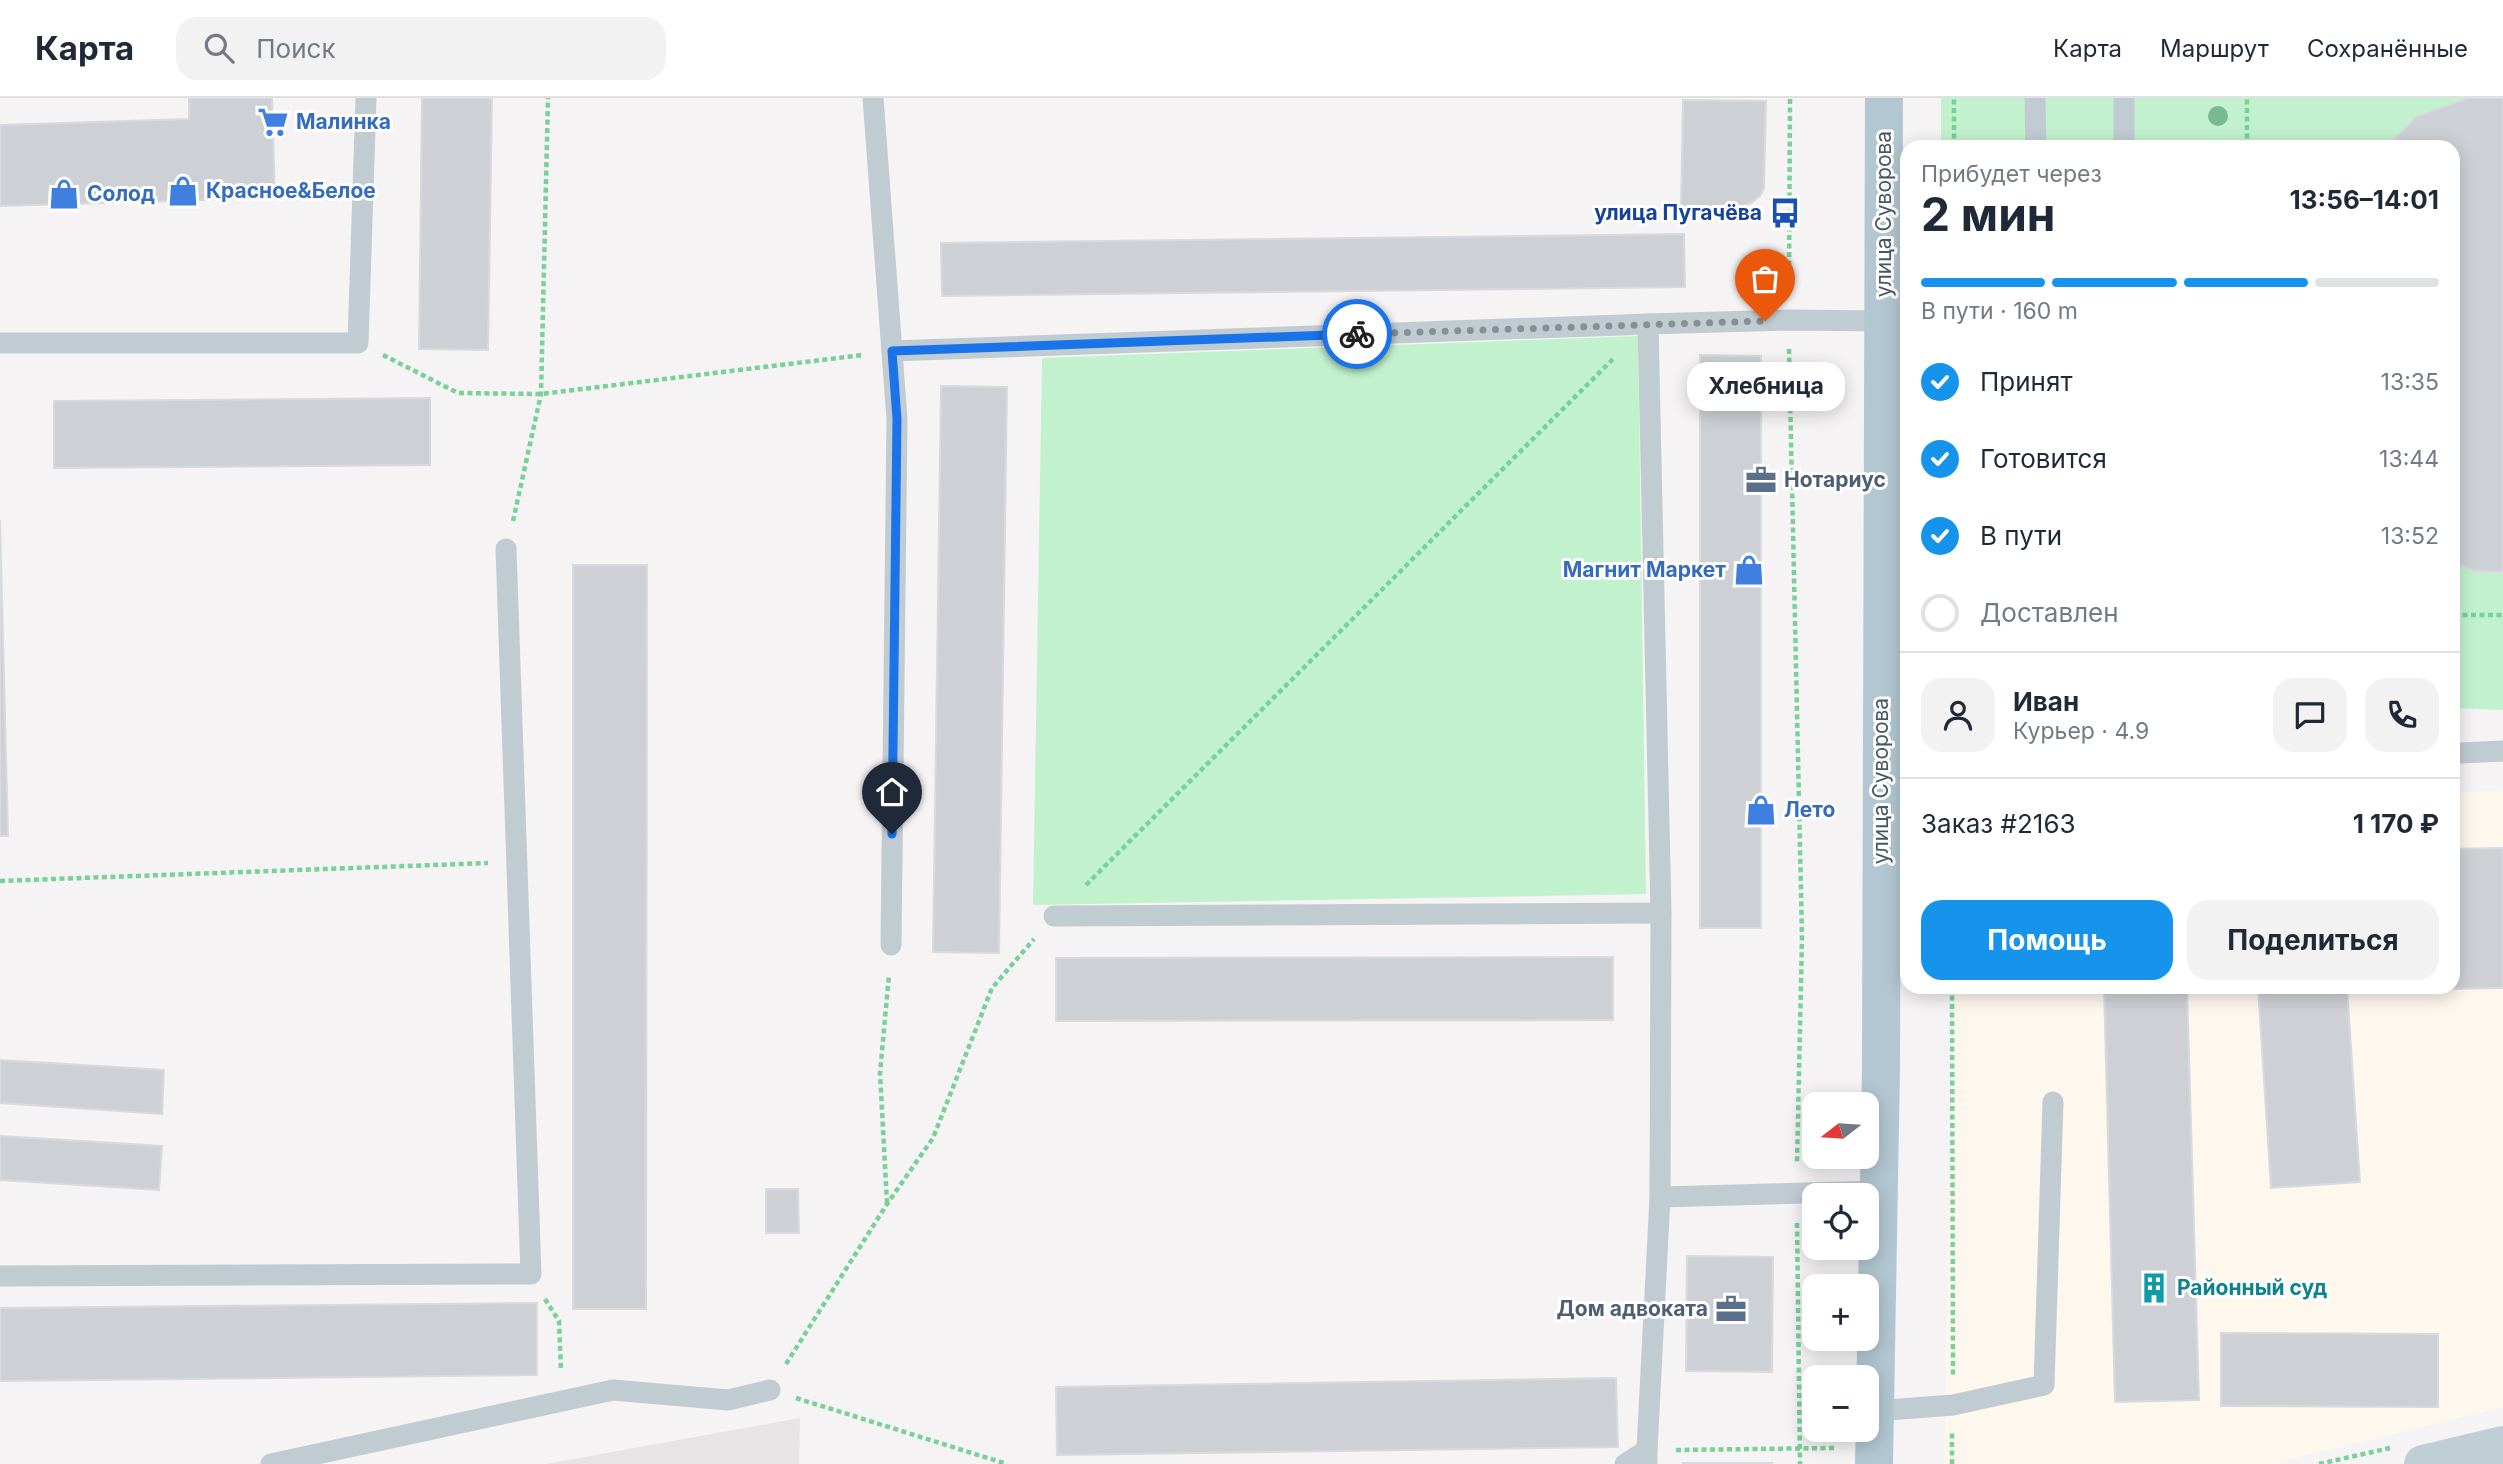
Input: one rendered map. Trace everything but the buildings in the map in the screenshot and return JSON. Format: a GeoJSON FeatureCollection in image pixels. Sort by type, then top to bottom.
{"type":"FeatureCollection","features":[{"type":"Feature","properties":{"kind":"main road","name":"улица Суворова"},"geometry":{"type":"LineString","coordinates":[[1878,1183],[1895,504],[1884,321],[1884,98]]}},
{"type":"Feature","properties":{"kind":"main road","name":"улица Суворова"},"geometry":{"type":"LineString","coordinates":[[1876,1365],[1877,1260]]}},
{"type":"Feature","properties":{"kind":"main road"},"geometry":{"type":"LineString","coordinates":[[2423,1464],[2503,1445]]}},
{"type":"Feature","properties":{"kind":"lane"},"geometry":{"type":"LineString","coordinates":[[0,343],[358,342],[366,98]]}},
{"type":"Feature","properties":{"kind":"lane"},"geometry":{"type":"LineString","coordinates":[[873,98],[897,419],[891,945]]}},
{"type":"Feature","properties":{"kind":"lane"},"geometry":{"type":"LineString","coordinates":[[2035,98],[2036,140]]}},
{"type":"Feature","properties":{"kind":"lane"},"geometry":{"type":"LineString","coordinates":[[2124,98],[2124,140]]}},
{"type":"Feature","properties":{"kind":"lane"},"geometry":{"type":"LineString","coordinates":[[892,351],[1647,324],[1788,320],[1884,321]]}},
{"type":"Feature","properties":{"kind":"lane"},"geometry":{"type":"LineString","coordinates":[[1625,1464],[1647,1457],[1660,1197],[1661,913],[1647,324]]}},
{"type":"Feature","properties":{"kind":"lane"},"geometry":{"type":"LineString","coordinates":[[0,1276],[531,1274],[506,549]]}},
{"type":"Feature","properties":{"kind":"lane"},"geometry":{"type":"LineString","coordinates":[[2461,753],[2503,751]]}},
{"type":"Feature","properties":{"kind":"lane"},"geometry":{"type":"LineString","coordinates":[[1054,916],[1661,913]]}},
{"type":"Feature","properties":{"kind":"lane"},"geometry":{"type":"LineString","coordinates":[[1879,1411],[1953,1405],[2044,1385],[2053,1102]]}},
{"type":"Feature","properties":{"kind":"lane"},"geometry":{"type":"LineString","coordinates":[[1660,1197],[1802,1193]]}},
{"type":"Feature","properties":{"kind":"lane"},"geometry":{"type":"LineString","coordinates":[[271,1464],[613,1390],[728,1400],[770,1390]]}},
{"type":"Feature","properties":{"kind":"path"},"geometry":{"type":"LineString","coordinates":[[506,549],[541,394],[548,98]]}},
{"type":"Feature","properties":{"kind":"path"},"geometry":{"type":"LineString","coordinates":[[1790,98],[1788,320],[1802,938],[1797,1193],[1800,1464]]}},
{"type":"Feature","properties":{"kind":"path"},"geometry":{"type":"LineString","coordinates":[[1954,98],[1954,140]]}},
{"type":"Feature","properties":{"kind":"path"},"geometry":{"type":"LineString","coordinates":[[2247,98],[2247,140]]}},
{"type":"Feature","properties":{"kind":"path"},"geometry":{"type":"LineString","coordinates":[[1007,1464],[770,1390],[887,1204],[933,1138],[992,988],[1054,916],[1647,324]]}},
{"type":"Feature","properties":{"kind":"path"},"geometry":{"type":"LineString","coordinates":[[358,342],[458,393],[541,394],[892,351]]}},
{"type":"Feature","properties":{"kind":"path"},"geometry":{"type":"LineString","coordinates":[[2460,615],[2503,615]]}},
{"type":"Feature","properties":{"kind":"path"},"geometry":{"type":"LineString","coordinates":[[0,881],[517,862]]}},
{"type":"Feature","properties":{"kind":"path"},"geometry":{"type":"LineString","coordinates":[[887,1204],[880,1073],[891,945]]}},
{"type":"Feature","properties":{"kind":"path"},"geometry":{"type":"LineString","coordinates":[[1952,994],[1952,1464]]}},
{"type":"Feature","properties":{"kind":"path"},"geometry":{"type":"LineString","coordinates":[[531,1274],[559,1321],[563,1401]]}},
{"type":"Feature","properties":{"kind":"path"},"geometry":{"type":"LineString","coordinates":[[1647,1457],[1800,1448],[1874,1456]]}},
{"type":"Feature","properties":{"kind":"shaded area"},"geometry":{"type":"Polygon","coordinates":[[[2503,790],[2503,1407],[2273,1464],[1944,1464],[1954,994],[2460,994],[2460,793],[2503,790]]]}},
{"type":"Feature","properties":{"kind":"shaded area"},"geometry":{"type":"Polygon","coordinates":[[[800,1418],[799,1464],[546,1464],[800,1418]]]}},
{"type":"Feature","properties":{"kind":"green space"},"geometry":{"type":"Polygon","coordinates":[[[1941,98],[2503,98],[2503,710],[2460,708],[2460,140],[1941,140],[1941,98]]]}},
{"type":"Feature","properties":{"kind":"green space"},"geometry":{"type":"Polygon","coordinates":[[[1638,336],[1646,894],[1033,905],[1042,358],[1638,336]]]}},
{"type":"Feature","properties":{"kind":"way so far"},"geometry":{"type":"LineString","coordinates":[[1357,334],[1765,321]]}},
{"type":"Feature","properties":{"kind":"place","name":"Малинка"},"geometry":{"type":"Point","coordinates":[273,122]}},
{"type":"Feature","properties":{"kind":"place","name":"Красное&Белое"},"geometry":{"type":"Point","coordinates":[183,191]}},
{"type":"Feature","properties":{"kind":"place","name":"Солод"},"geometry":{"type":"Point","coordinates":[64,194]}},
{"type":"Feature","properties":{"kind":"place","name":"улица Пугачёва"},"geometry":{"type":"Point","coordinates":[1785,213]}},
{"type":"Feature","properties":{"kind":"place","name":"Хлебница"},"geometry":{"type":"Point","coordinates":[1765,321]}},
{"type":"Feature","properties":{"kind":"place","name":"Нотариус"},"geometry":{"type":"Point","coordinates":[1761,480]}},
{"type":"Feature","properties":{"kind":"place","name":"Магнит Маркет"},"geometry":{"type":"Point","coordinates":[1749,570]}},
{"type":"Feature","properties":{"kind":"place","name":"Лето"},"geometry":{"type":"Point","coordinates":[1761,810]}},
{"type":"Feature","properties":{"kind":"place","name":"Районный суд"},"geometry":{"type":"Point","coordinates":[2154,1288]}},
{"type":"Feature","properties":{"kind":"place","name":"Дом адвоката"},"geometry":{"type":"Point","coordinates":[1731,1309]}},
{"type":"Feature","properties":{"kind":"route"},"geometry":{"type":"LineString","coordinates":[[892,834],[897,419],[892,351],[1357,334]]}}]}
